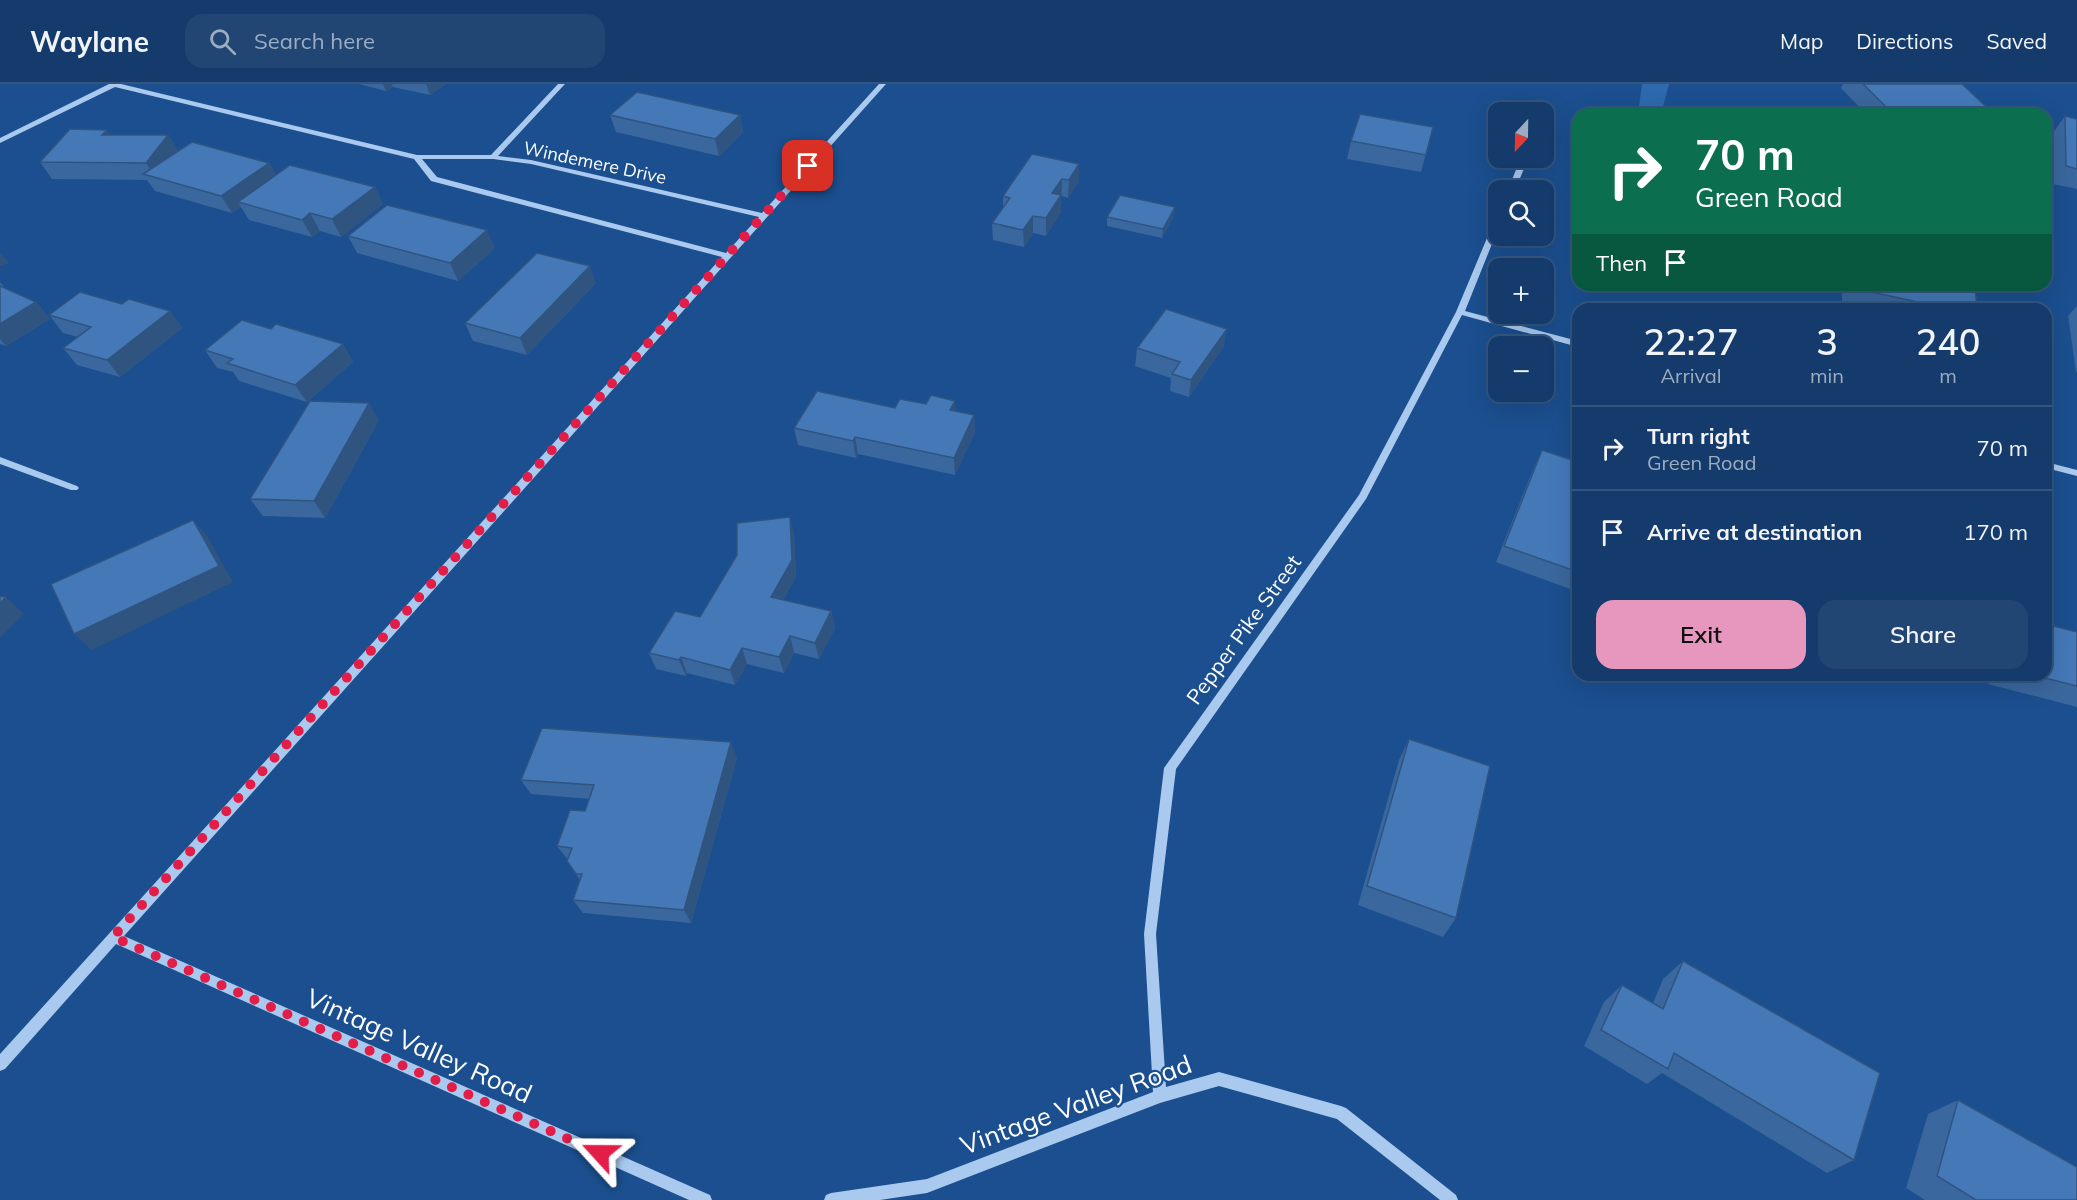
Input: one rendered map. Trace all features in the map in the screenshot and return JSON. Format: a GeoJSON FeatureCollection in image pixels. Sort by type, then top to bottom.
{"type":"FeatureCollection","features":[{"type":"Feature","properties":{"kind":"street"},"geometry":{"type":"LineString","coordinates":[[0,141],[113,84]]}},
{"type":"Feature","properties":{"kind":"street","name":"Windemere Drive"},"geometry":{"type":"LineString","coordinates":[[113,84],[417,157],[493,157],[531,162],[764,216]]}},
{"type":"Feature","properties":{"kind":"street"},"geometry":{"type":"LineString","coordinates":[[493,157],[562,84]]}},
{"type":"Feature","properties":{"kind":"street"},"geometry":{"type":"LineString","coordinates":[[0,1064],[883,84]]}},
{"type":"Feature","properties":{"kind":"street"},"geometry":{"type":"LineString","coordinates":[[417,157],[434,179],[728,256]]}},
{"type":"Feature","properties":{"kind":"street","name":"Pepper Pike Street"},"geometry":{"type":"LineString","coordinates":[[1160,1096],[1150,934],[1170,768],[1364,497],[1460,312],[1488,245]]}},
{"type":"Feature","properties":{"kind":"street"},"geometry":{"type":"LineString","coordinates":[[1460,312],[1572,342]]}},
{"type":"Feature","properties":{"kind":"street"},"geometry":{"type":"LineString","coordinates":[[0,460],[74,488]]}},
{"type":"Feature","properties":{"kind":"street"},"geometry":{"type":"LineString","coordinates":[[2052,467],[2077,473]]}},
{"type":"Feature","properties":{"kind":"street","name":"Vintage Valley Road"},"geometry":{"type":"LineString","coordinates":[[113,937],[705,1200]]}},
{"type":"Feature","properties":{"kind":"street","name":"Vintage Valley Road"},"geometry":{"type":"LineString","coordinates":[[831,1200],[927,1186],[1160,1096],[1219,1079],[1341,1113],[1451,1200]]}},
{"type":"Feature","properties":{"kind":"shaded area"},"geometry":{"type":"Polygon","coordinates":[[[1642,84],[1669,84],[1663,108],[1639,108],[1642,84]]]}},
{"type":"Feature","properties":{"kind":"building"},"geometry":{"type":"Polygon","coordinates":[[[1863,84],[1962,84],[1988,108],[1887,108],[1863,84]]]}},
{"type":"Feature","properties":{"kind":"building"},"geometry":{"type":"Polygon","coordinates":[[[637,92],[740,115],[715,139],[610,115],[637,92]]]}},
{"type":"Feature","properties":{"kind":"building"},"geometry":{"type":"Polygon","coordinates":[[[1360,114],[1433,127],[1426,155],[1351,141],[1360,114]]]}},
{"type":"Feature","properties":{"kind":"building"},"geometry":{"type":"Polygon","coordinates":[[[2065,116],[2077,119],[2077,169],[2066,166],[2065,116]]]}},
{"type":"Feature","properties":{"kind":"building"},"geometry":{"type":"Polygon","coordinates":[[[70,129],[107,130],[102,135],[168,135],[146,163],[40,162],[70,129]]]}},
{"type":"Feature","properties":{"kind":"building"},"geometry":{"type":"Polygon","coordinates":[[[192,142],[269,163],[221,196],[143,174],[192,142]]]}},
{"type":"Feature","properties":{"kind":"building"},"geometry":{"type":"Polygon","coordinates":[[[1032,154],[1079,164],[1069,180],[1062,179],[1052,193],[1061,195],[1046,218],[1033,216],[1023,230],[992,223],[1010,198],[1003,196],[1032,154]]]}},
{"type":"Feature","properties":{"kind":"building"},"geometry":{"type":"Polygon","coordinates":[[[290,165],[375,187],[332,219],[310,213],[302,220],[238,202],[290,165]]]}},
{"type":"Feature","properties":{"kind":"building"},"geometry":{"type":"Polygon","coordinates":[[[1120,195],[1175,207],[1163,229],[1107,217],[1120,195]]]}},
{"type":"Feature","properties":{"kind":"building"},"geometry":{"type":"Polygon","coordinates":[[[387,205],[487,230],[450,263],[348,236],[387,205]]]}},
{"type":"Feature","properties":{"kind":"building"},"geometry":{"type":"Polygon","coordinates":[[[537,253],[590,266],[520,338],[465,323],[537,253]]]}},
{"type":"Feature","properties":{"kind":"building"},"geometry":{"type":"Polygon","coordinates":[[[0,286],[36,302],[0,324],[0,286]]]}},
{"type":"Feature","properties":{"kind":"building"},"geometry":{"type":"Polygon","coordinates":[[[1867,291],[1976,291],[1976,303],[1922,303],[1867,291]]]}},
{"type":"Feature","properties":{"kind":"building"},"geometry":{"type":"Polygon","coordinates":[[[80,292],[122,304],[129,299],[170,311],[107,360],[63,348],[91,327],[49,315],[80,292]]]}},
{"type":"Feature","properties":{"kind":"building"},"geometry":{"type":"Polygon","coordinates":[[[1166,309],[1227,329],[1191,380],[1172,374],[1180,362],[1137,348],[1166,309]]]}},
{"type":"Feature","properties":{"kind":"building"},"geometry":{"type":"Polygon","coordinates":[[[242,320],[271,329],[276,324],[343,344],[295,385],[227,363],[233,359],[205,350],[242,320]]]}},
{"type":"Feature","properties":{"kind":"building"},"geometry":{"type":"Polygon","coordinates":[[[817,391],[895,408],[900,399],[926,404],[931,395],[955,401],[950,410],[974,415],[954,458],[855,437],[853,441],[794,428],[817,391]]]}},
{"type":"Feature","properties":{"kind":"building"},"geometry":{"type":"Polygon","coordinates":[[[310,401],[369,403],[314,501],[250,499],[310,401]]]}},
{"type":"Feature","properties":{"kind":"building"},"geometry":{"type":"Polygon","coordinates":[[[1542,450],[1572,460],[1572,570],[1504,546],[1542,450]]]}},
{"type":"Feature","properties":{"kind":"building"},"geometry":{"type":"Polygon","coordinates":[[[790,517],[792,560],[771,597],[831,611],[815,643],[790,636],[779,657],[742,648],[730,670],[681,657],[679,660],[649,653],[675,611],[700,617],[737,555],[737,523],[790,517]]]}},
{"type":"Feature","properties":{"kind":"building"},"geometry":{"type":"Polygon","coordinates":[[[193,520],[219,566],[74,634],[51,584],[193,520]]]}},
{"type":"Feature","properties":{"kind":"building"},"geometry":{"type":"Polygon","coordinates":[[[2052,626],[2077,632],[2077,686],[2052,680],[2052,626]]]}},
{"type":"Feature","properties":{"kind":"building"},"geometry":{"type":"Polygon","coordinates":[[[542,728],[731,742],[684,910],[573,900],[582,874],[576,874],[567,861],[572,848],[557,846],[570,810],[585,811],[594,785],[521,780],[542,728]]]}},
{"type":"Feature","properties":{"kind":"building"},"geometry":{"type":"Polygon","coordinates":[[[1409,739],[1490,766],[1456,918],[1367,886],[1409,739]]]}},
{"type":"Feature","properties":{"kind":"building"},"geometry":{"type":"Polygon","coordinates":[[[1683,961],[1880,1073],[1854,1160],[1674,1053],[1668,1069],[1601,1030],[1622,985],[1663,1009],[1683,961]]]}},
{"type":"Feature","properties":{"kind":"building"},"geometry":{"type":"Polygon","coordinates":[[[1958,1100],[2077,1167],[2077,1200],[1976,1200],[1937,1176],[1958,1100]]]}},
{"type":"Feature","properties":{"kind":"route"},"geometry":{"type":"LineString","coordinates":[[600,1153],[113,937],[808,166]]}}]}
